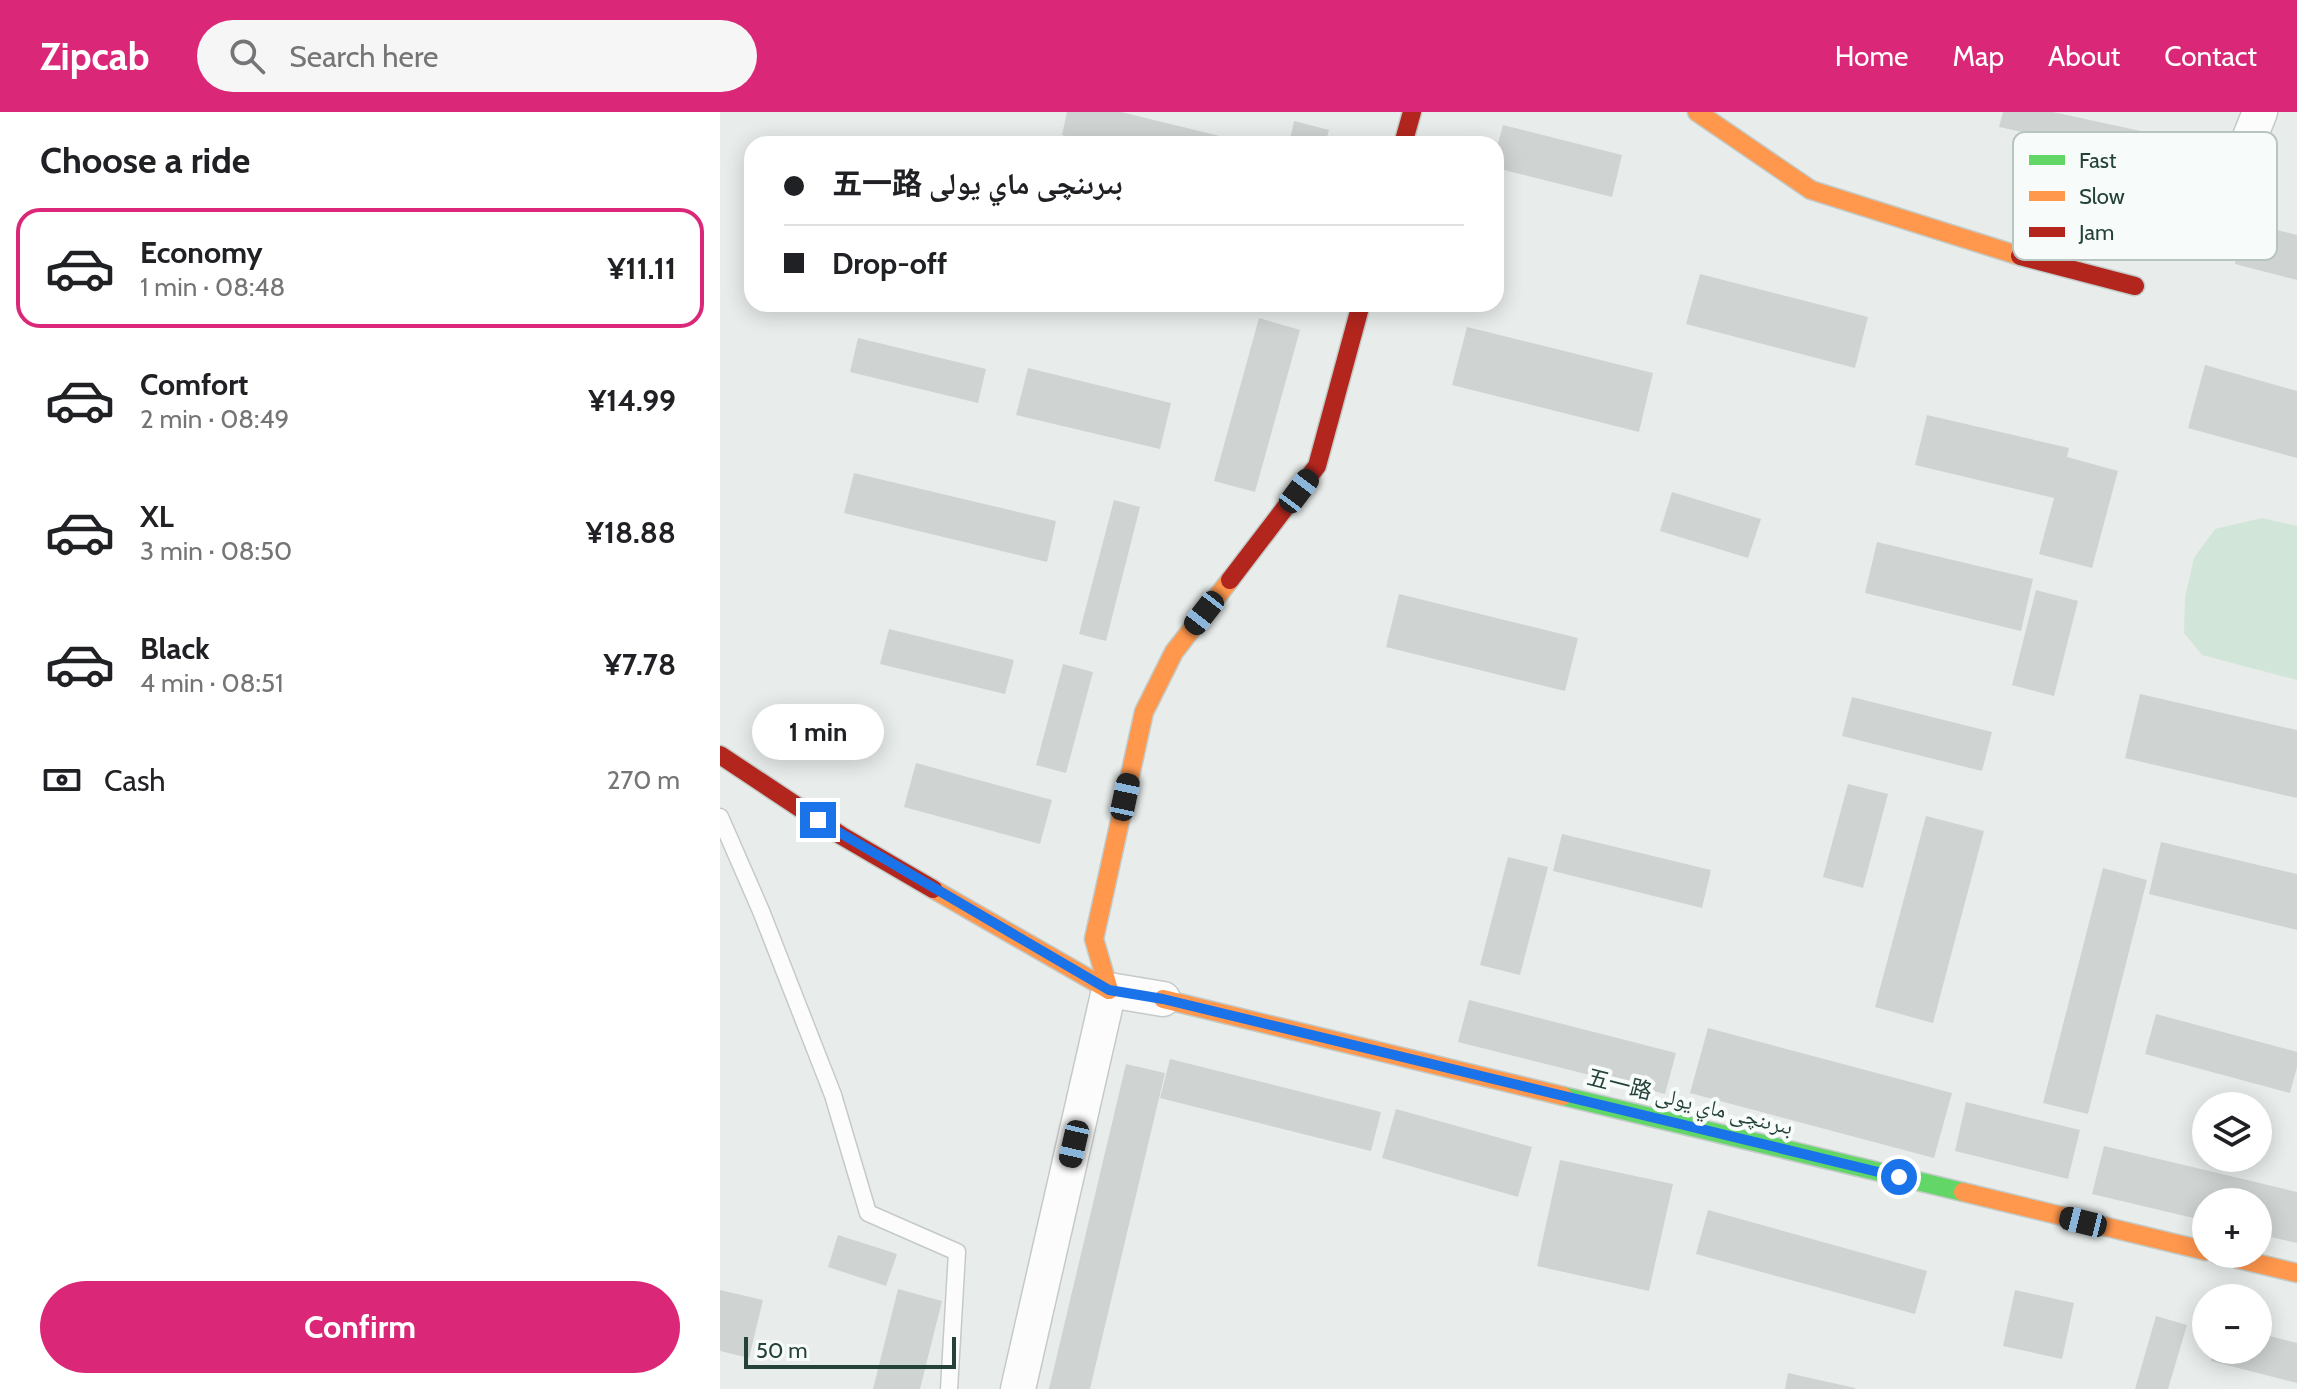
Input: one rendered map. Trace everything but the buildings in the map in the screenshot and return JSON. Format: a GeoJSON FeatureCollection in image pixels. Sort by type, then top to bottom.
{"type":"FeatureCollection","features":[{"type":"Feature","properties":{"kind":"street"},"geometry":{"type":"LineString","coordinates":[[1405,136],[1412,112]]}},
{"type":"Feature","properties":{"kind":"street"},"geometry":{"type":"LineString","coordinates":[[1697,112],[1811,190],[2013,254]]}},
{"type":"Feature","properties":{"kind":"street"},"geometry":{"type":"LineString","coordinates":[[2252,132],[2260,112]]}},
{"type":"Feature","properties":{"kind":"street"},"geometry":{"type":"LineString","coordinates":[[2035,260],[2135,286]]}},
{"type":"Feature","properties":{"kind":"street"},"geometry":{"type":"LineString","coordinates":[[1018,1389],[1109,990],[1094,939],[1144,712],[1174,652],[1317,466],[1359,312]]}},
{"type":"Feature","properties":{"kind":"street"},"geometry":{"type":"LineString","coordinates":[[720,755],[842,836],[1109,990],[1163,999]]}},
{"type":"Feature","properties":{"kind":"street","name":"五一路 بىرىنچى ماي يولى"},"geometry":{"type":"LineString","coordinates":[[1163,999],[2192,1248]]}},
{"type":"Feature","properties":{"kind":"street"},"geometry":{"type":"LineString","coordinates":[[2272,1267],[2297,1273]]}},
{"type":"Feature","properties":{"kind":"lane"},"geometry":{"type":"LineString","coordinates":[[720,817],[761,911],[833,1095],[868,1213],[957,1252],[949,1389]]}},
{"type":"Feature","properties":{"kind":"green space"},"geometry":{"type":"Polygon","coordinates":[[[2262,518],[2297,526],[2297,680],[2202,655],[2184,633],[2185,597],[2194,558],[2215,529],[2262,518]]]}},
{"type":"Feature","properties":{"kind":"traffic: fast"},"geometry":{"type":"LineString","coordinates":[[1563,1096],[1963,1192]]}},
{"type":"Feature","properties":{"kind":"traffic: slow"},"geometry":{"type":"LineString","coordinates":[[1697,112],[1811,190],[2013,254]]}},
{"type":"Feature","properties":{"kind":"traffic: slow"},"geometry":{"type":"LineString","coordinates":[[1109,990],[1094,939],[1144,712],[1174,652],[1230,580]]}},
{"type":"Feature","properties":{"kind":"traffic: slow"},"geometry":{"type":"LineString","coordinates":[[933,889],[1109,990]]}},
{"type":"Feature","properties":{"kind":"traffic: slow"},"geometry":{"type":"LineString","coordinates":[[1163,999],[1563,1096]]}},
{"type":"Feature","properties":{"kind":"traffic: slow"},"geometry":{"type":"LineString","coordinates":[[1963,1192],[2192,1248]]}},
{"type":"Feature","properties":{"kind":"traffic: slow"},"geometry":{"type":"LineString","coordinates":[[2272,1267],[2297,1273]]}},
{"type":"Feature","properties":{"kind":"traffic: jam"},"geometry":{"type":"LineString","coordinates":[[1405,136],[1412,112]]}},
{"type":"Feature","properties":{"kind":"traffic: jam"},"geometry":{"type":"LineString","coordinates":[[2035,260],[2135,286]]}},
{"type":"Feature","properties":{"kind":"traffic: jam"},"geometry":{"type":"LineString","coordinates":[[1230,580],[1317,466],[1359,312]]}},
{"type":"Feature","properties":{"kind":"traffic: jam"},"geometry":{"type":"LineString","coordinates":[[720,755],[842,836],[933,889]]}},
{"type":"Feature","properties":{"kind":"route"},"geometry":{"type":"LineString","coordinates":[[818,820],[1109,990],[1163,999],[1899,1177]]}}]}
